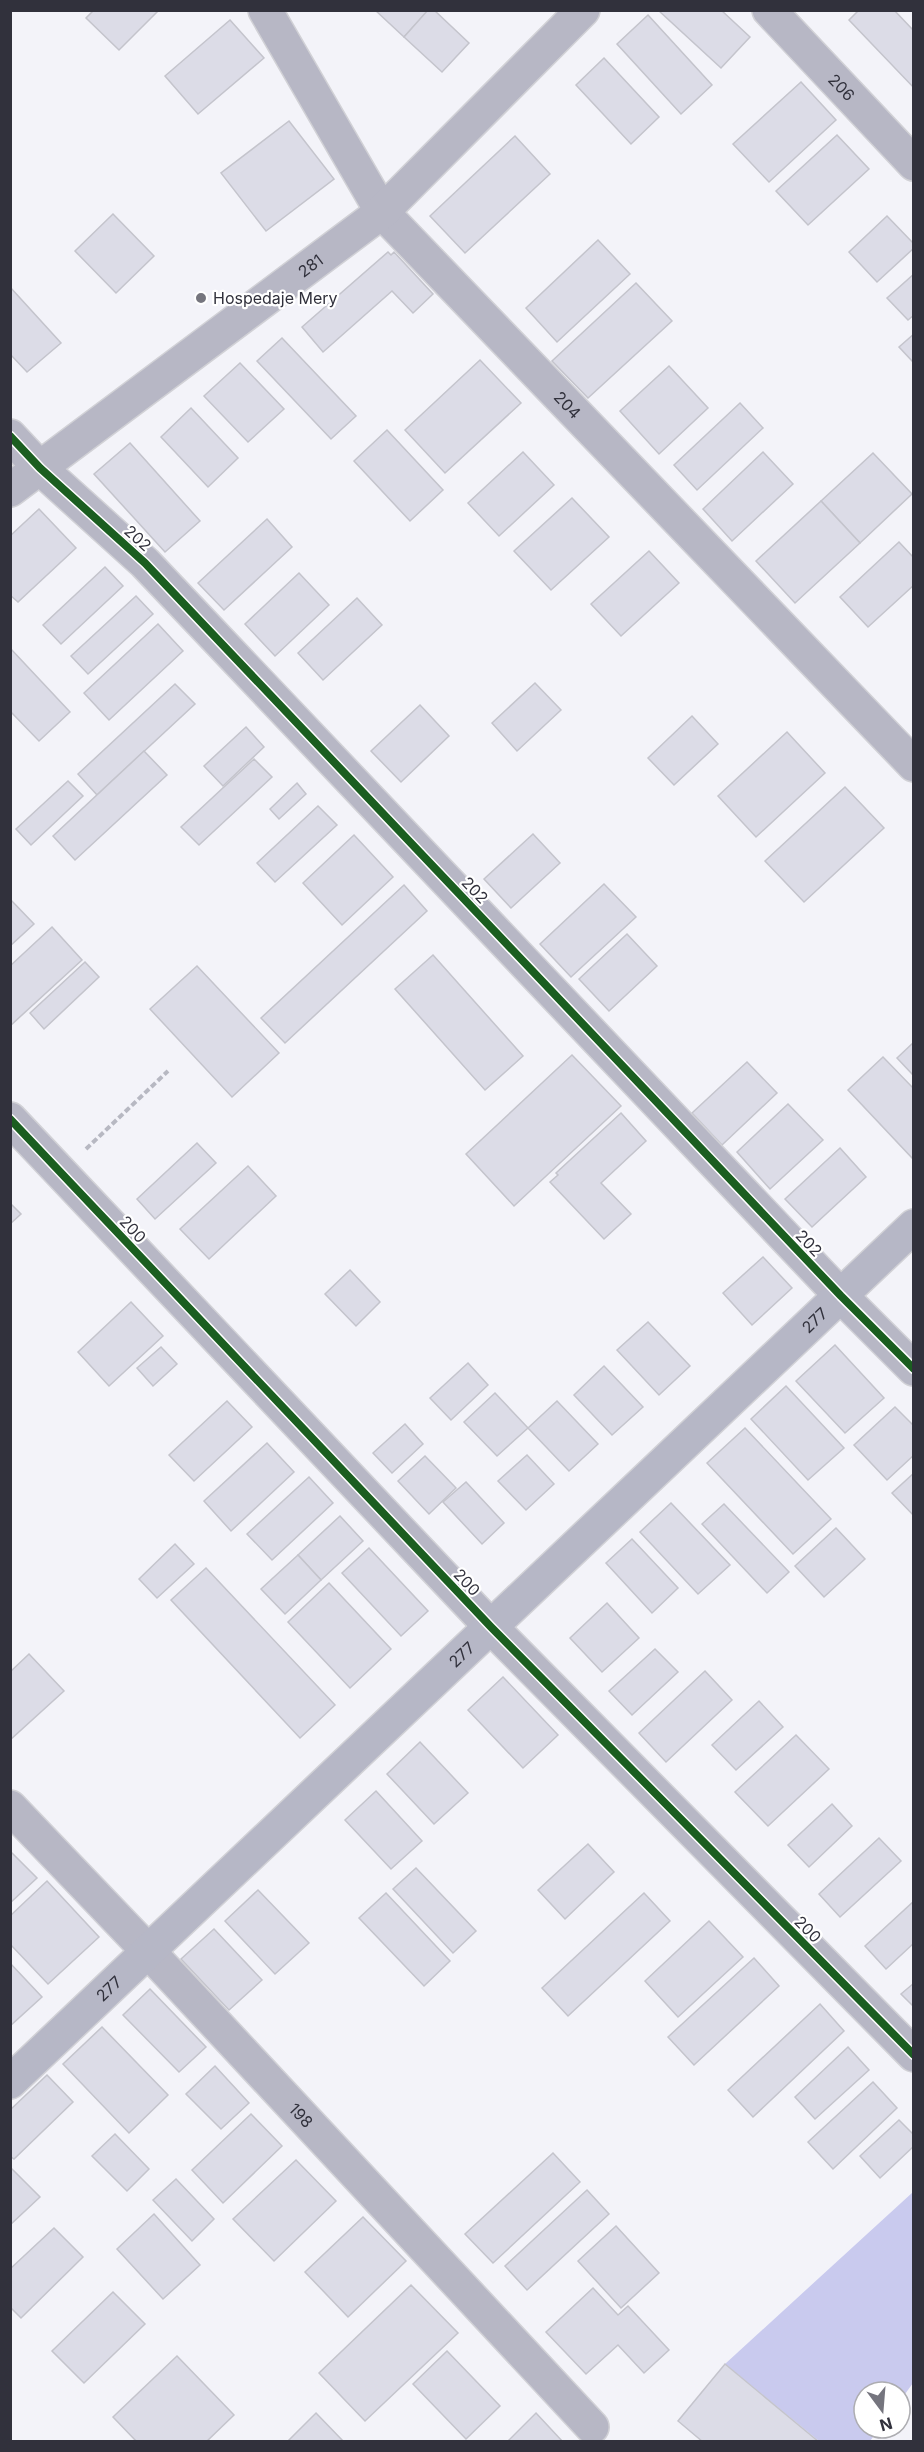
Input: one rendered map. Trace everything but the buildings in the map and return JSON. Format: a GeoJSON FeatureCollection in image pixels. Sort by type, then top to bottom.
{"type":"FeatureCollection","features":[{"type":"Feature","properties":{"kind":"street","name":"204"},"geometry":{"type":"LineString","coordinates":[[265,10],[382,212],[914,765]]}},
{"type":"Feature","properties":{"kind":"street","name":"281"},"geometry":{"type":"LineString","coordinates":[[10,489],[382,212],[583,10]]}},
{"type":"Feature","properties":{"kind":"street","name":"206"},"geometry":{"type":"LineString","coordinates":[[769,10],[914,164]]}},
{"type":"Feature","properties":{"kind":"street","name":"202"},"geometry":{"type":"LineString","coordinates":[[10,436],[40,468],[145,563],[841,1296],[914,1369]]}},
{"type":"Feature","properties":{"kind":"street","name":"200"},"geometry":{"type":"LineString","coordinates":[[10,1119],[491,1627],[914,2055]]}},
{"type":"Feature","properties":{"kind":"street","name":"277"},"geometry":{"type":"LineString","coordinates":[[10,2082],[914,1226]]}},
{"type":"Feature","properties":{"kind":"street","name":"198"},"geometry":{"type":"LineString","coordinates":[[10,1806],[592,2427]]}},
{"type":"Feature","properties":{"kind":"path"},"geometry":{"type":"LineString","coordinates":[[61,1173],[168,1071]]}},
{"type":"Feature","properties":{"kind":"shaded area"},"geometry":{"type":"Polygon","coordinates":[[[913,2192],[913,2383],[912,2380],[852,2380],[852,2440],[870,2441],[819,2441],[725,2364],[913,2192]]]}},
{"type":"Feature","properties":{"kind":"cycle path"},"geometry":{"type":"LineString","coordinates":[[10,436],[40,468],[145,563],[841,1296],[914,1369]]}},
{"type":"Feature","properties":{"kind":"cycle path"},"geometry":{"type":"LineString","coordinates":[[10,1119],[491,1627],[914,2055]]}},
{"type":"Feature","properties":{"kind":"place","name":"Hospedaje Mery"},"geometry":{"type":"Point","coordinates":[201,298]}}]}
